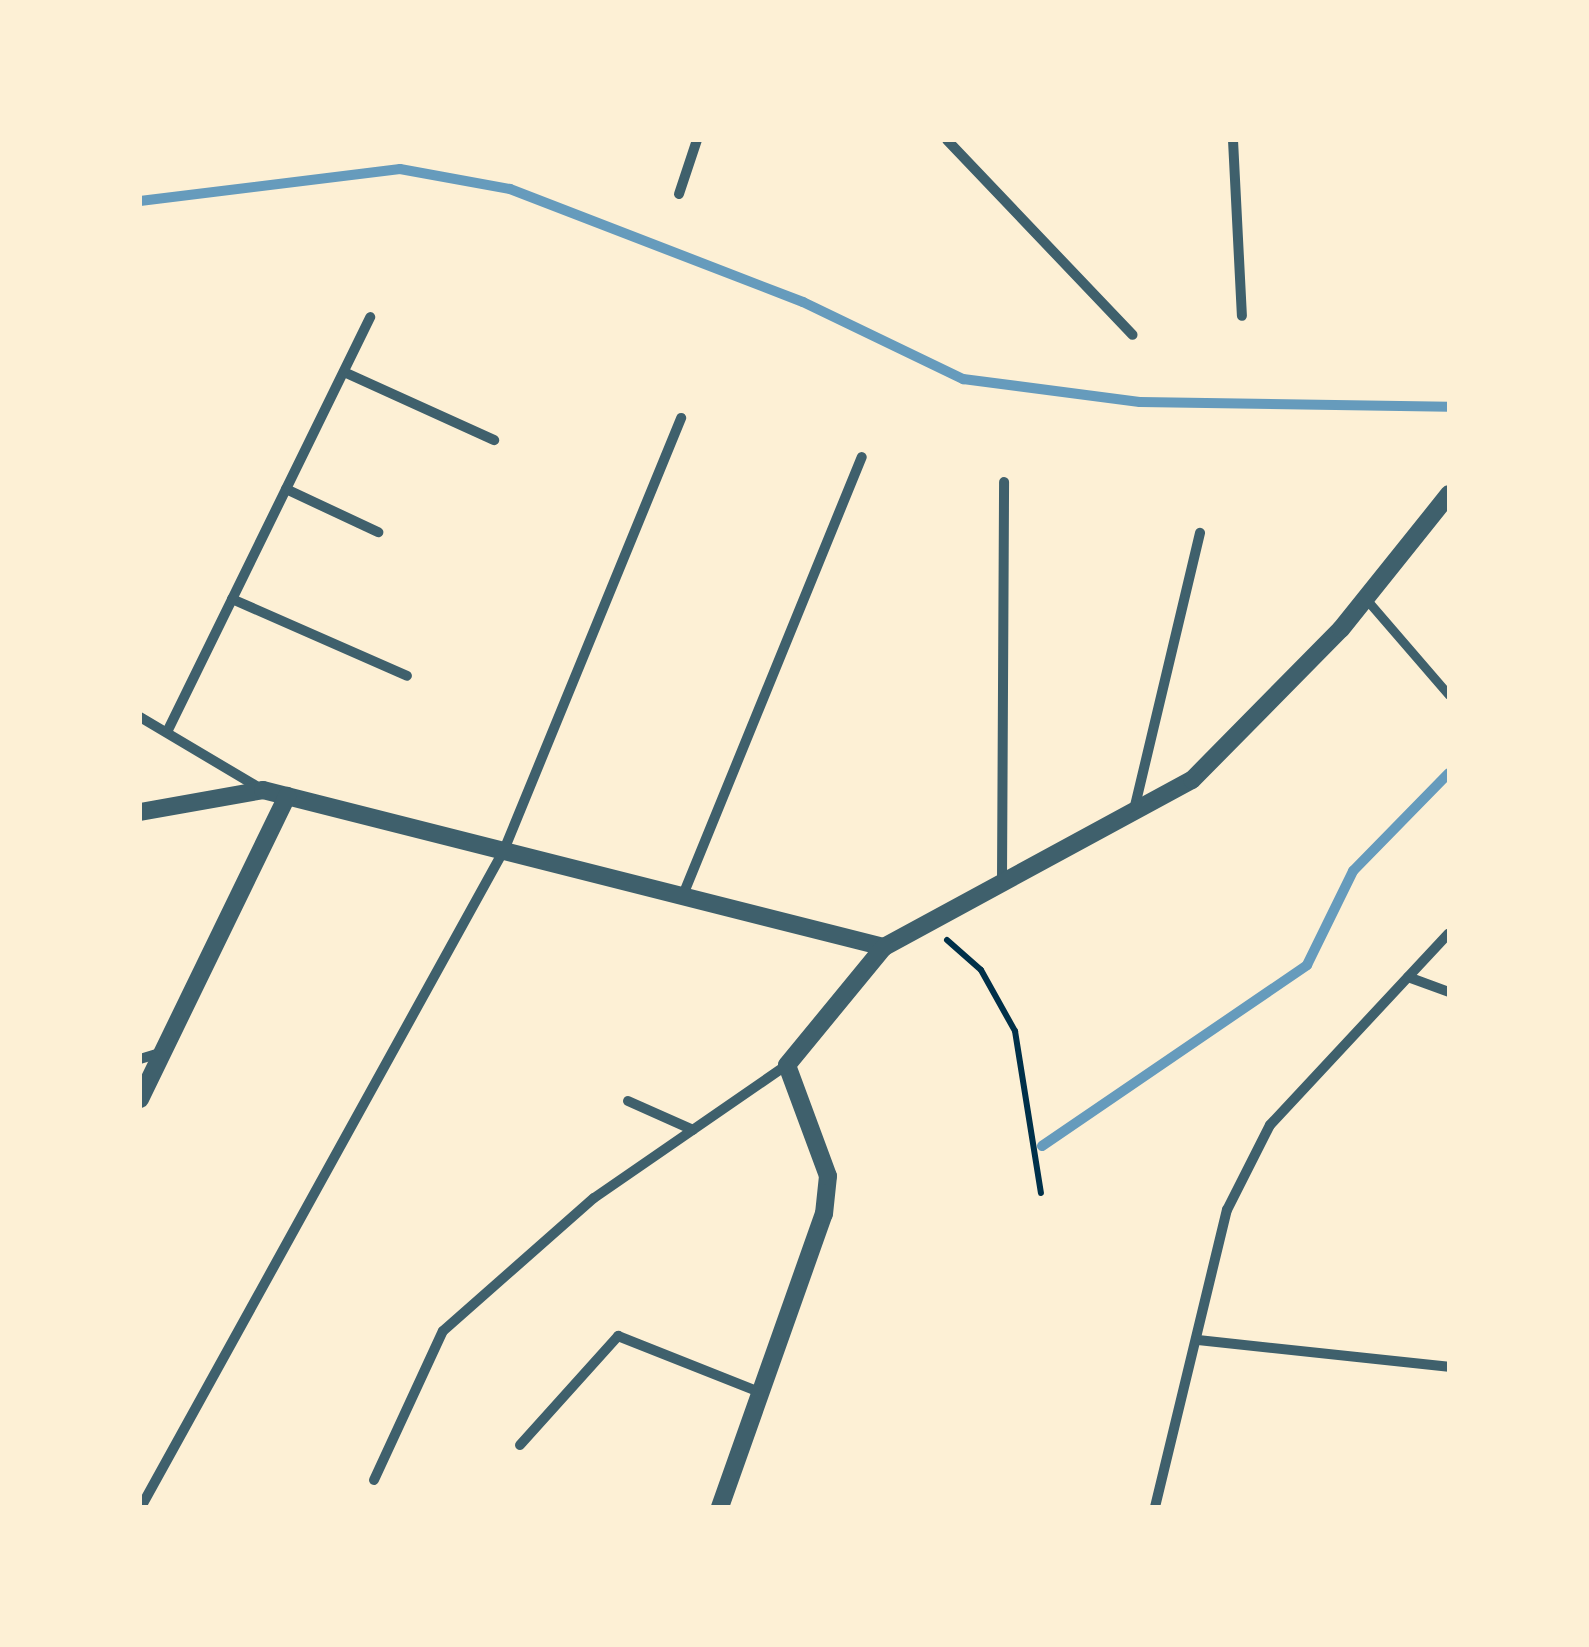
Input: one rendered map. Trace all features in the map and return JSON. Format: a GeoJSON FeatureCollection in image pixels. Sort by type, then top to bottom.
{"type":"FeatureCollection","features":[{"type":"Feature","properties":{"kind":"street"},"geometry":{"type":"LineString","coordinates":[[678,194],[697,140]]}},
{"type":"Feature","properties":{"kind":"street"},"geometry":{"type":"LineString","coordinates":[[947,140],[1133,335]]}},
{"type":"Feature","properties":{"kind":"street"},"geometry":{"type":"LineString","coordinates":[[1233,140],[1242,316]]}},
{"type":"Feature","properties":{"kind":"street"},"geometry":{"type":"LineString","coordinates":[[167,732],[370,318]]}},
{"type":"Feature","properties":{"kind":"street"},"geometry":{"type":"LineString","coordinates":[[344,372],[494,440]]}},
{"type":"Feature","properties":{"kind":"street"},"geometry":{"type":"LineString","coordinates":[[141,1507],[504,850],[681,418]]}},
{"type":"Feature","properties":{"kind":"street"},"geometry":{"type":"LineString","coordinates":[[684,895],[862,457]]}},
{"type":"Feature","properties":{"kind":"street"},"geometry":{"type":"LineString","coordinates":[[1002,879],[1004,482]]}},
{"type":"Feature","properties":{"kind":"street"},"geometry":{"type":"LineString","coordinates":[[286,489],[378,532]]}},
{"type":"Feature","properties":{"kind":"street"},"geometry":{"type":"LineString","coordinates":[[374,1480],[443,1330],[594,1198],[787,1064],[884,947],[1002,879],[1132,816],[1192,780],[1366,599],[1449,494]]}},
{"type":"Feature","properties":{"kind":"street"},"geometry":{"type":"LineString","coordinates":[[1132,816],[1200,533]]}},
{"type":"Feature","properties":{"kind":"street"},"geometry":{"type":"LineString","coordinates":[[1366,599],[1449,694]]}},
{"type":"Feature","properties":{"kind":"street"},"geometry":{"type":"LineString","coordinates":[[232,600],[407,676]]}},
{"type":"Feature","properties":{"kind":"street"},"geometry":{"type":"LineString","coordinates":[[140,716],[263,790],[884,947]]}},
{"type":"Feature","properties":{"kind":"street"},"geometry":{"type":"LineString","coordinates":[[140,812],[263,790]]}},
{"type":"Feature","properties":{"kind":"street"},"geometry":{"type":"LineString","coordinates":[[140,1099],[287,796]]}},
{"type":"Feature","properties":{"kind":"street"},"geometry":{"type":"LineString","coordinates":[[1155,1507],[1226,1210],[1270,1125],[1449,934]]}},
{"type":"Feature","properties":{"kind":"street"},"geometry":{"type":"LineString","coordinates":[[1408,977],[1449,992]]}},
{"type":"Feature","properties":{"kind":"street"},"geometry":{"type":"LineString","coordinates":[[140,1060],[164,1052]]}},
{"type":"Feature","properties":{"kind":"street"},"geometry":{"type":"LineString","coordinates":[[720,1507],[764,1394],[828,1176],[787,1064]]}},
{"type":"Feature","properties":{"kind":"street"},"geometry":{"type":"LineString","coordinates":[[628,1102],[693,1130]]}},
{"type":"Feature","properties":{"kind":"street"},"geometry":{"type":"LineString","coordinates":[[520,1445],[618,1336],[764,1394]]}},
{"type":"Feature","properties":{"kind":"street"},"geometry":{"type":"LineString","coordinates":[[1198,1340],[1449,1367]]}},
{"type":"Feature","properties":{"kind":"path"},"geometry":{"type":"LineString","coordinates":[[927,922],[981,970],[1016,1031],[1042,1193]]}},
{"type":"Feature","properties":{"kind":"waterway"},"geometry":{"type":"LineString","coordinates":[[140,201],[400,169],[510,189],[803,302],[963,379],[1140,402],[1449,407]]}},
{"type":"Feature","properties":{"kind":"waterway"},"geometry":{"type":"LineString","coordinates":[[1042,1146],[1307,965],[1353,871],[1449,773]]}}]}
